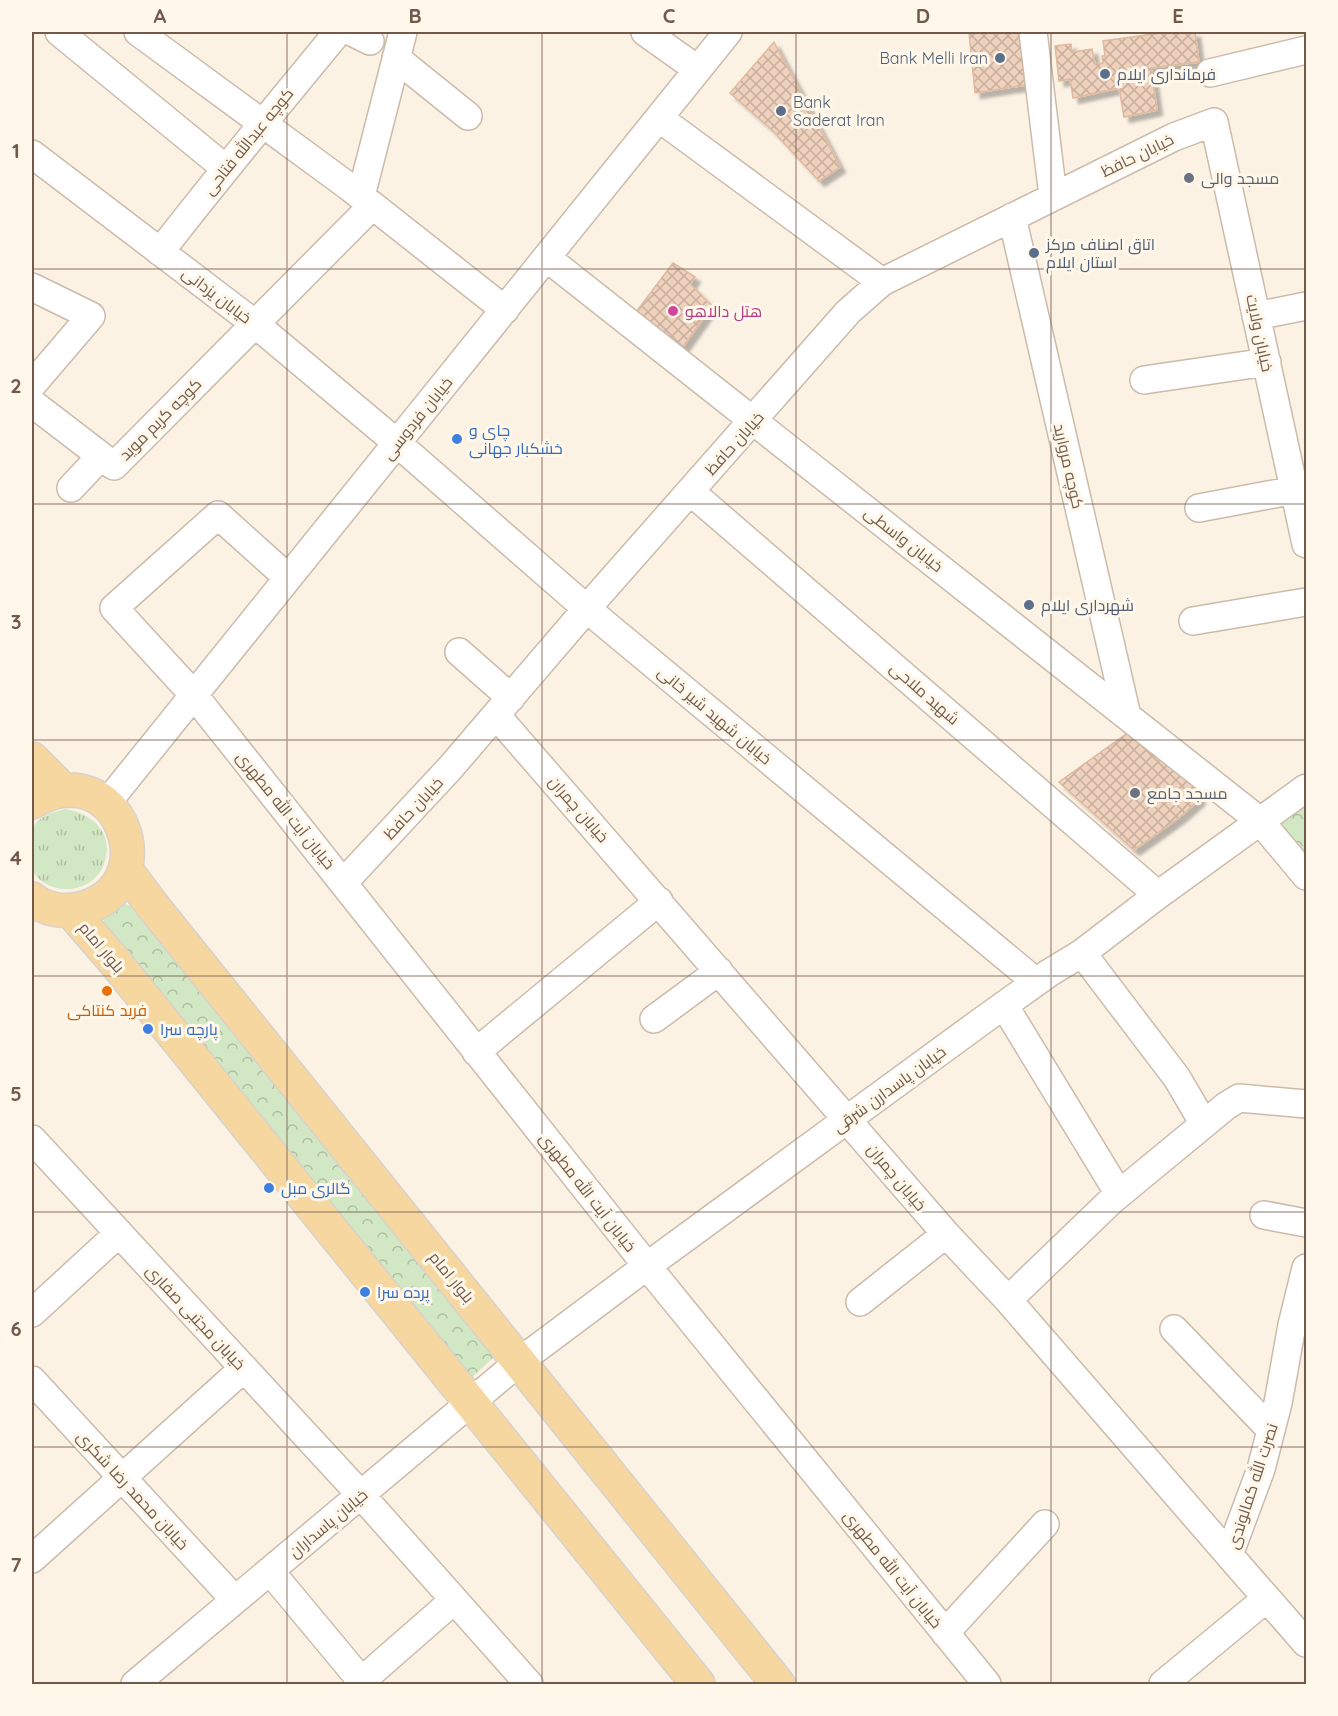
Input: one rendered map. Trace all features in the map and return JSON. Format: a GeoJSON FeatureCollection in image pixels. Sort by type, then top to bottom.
{"type":"FeatureCollection","features":[{"type":"Feature","properties":{"kind":"main road"},"geometry":{"type":"LineString","coordinates":[[32,759],[63,790]]}},
{"type":"Feature","properties":{"kind":"main road"},"geometry":{"type":"LineString","coordinates":[[32,802],[45,794],[63,790],[81,791],[97,797],[121,821],[127,836],[128,852],[126,868],[117,885],[105,898],[89,907],[72,911],[52,909],[32,899]]}},
{"type":"Feature","properties":{"kind":"main road","name":"بلوار امام"},"geometry":{"type":"LineString","coordinates":[[126,868],[152,905],[778,1684]]}},
{"type":"Feature","properties":{"kind":"main road","name":"بلوار امام"},"geometry":{"type":"LineString","coordinates":[[72,911],[116,962],[698,1684]]}},
{"type":"Feature","properties":{"kind":"street"},"geometry":{"type":"LineString","coordinates":[[58,32],[225,168]]}},
{"type":"Feature","properties":{"kind":"street"},"geometry":{"type":"LineString","coordinates":[[138,32],[366,201],[505,310]]}},
{"type":"Feature","properties":{"kind":"street","name":"کوچه عبدالله فتاحی"},"geometry":{"type":"LineString","coordinates":[[160,252],[225,168],[264,124],[338,32]]}},
{"type":"Feature","properties":{"kind":"street"},"geometry":{"type":"LineString","coordinates":[[254,323],[366,201],[403,32]]}},
{"type":"Feature","properties":{"kind":"street"},"geometry":{"type":"LineString","coordinates":[[645,32],[697,69]]}},
{"type":"Feature","properties":{"kind":"street","name":"خیابان فردوسی"},"geometry":{"type":"LineString","coordinates":[[106,804],[728,32]]}},
{"type":"Feature","properties":{"kind":"street"},"geometry":{"type":"LineString","coordinates":[[1034,32],[1053,196]]}},
{"type":"Feature","properties":{"kind":"street"},"geometry":{"type":"LineString","coordinates":[[1210,73],[1306,50]]}},
{"type":"Feature","properties":{"kind":"street"},"geometry":{"type":"LineString","coordinates":[[396,58],[468,116]]}},
{"type":"Feature","properties":{"kind":"street"},"geometry":{"type":"LineString","coordinates":[[659,118],[882,282]]}},
{"type":"Feature","properties":{"kind":"street","name":"خیابان حافظ"},"geometry":{"type":"LineString","coordinates":[[344,882],[451,767],[848,312],[882,282],[1174,137],[1214,122]]}},
{"type":"Feature","properties":{"kind":"street","name":"خیابان ولایت"},"geometry":{"type":"LineString","coordinates":[[1214,122],[1256,316],[1299,495],[1306,544]]}},
{"type":"Feature","properties":{"kind":"street","name":"خیابان یزدانی"},"geometry":{"type":"LineString","coordinates":[[32,154],[254,323],[398,443]]}},
{"type":"Feature","properties":{"kind":"street","name":"کوچه مروارید"},"geometry":{"type":"LineString","coordinates":[[1012,217],[1127,716]]}},
{"type":"Feature","properties":{"kind":"street","name":"خیابان واسطی"},"geometry":{"type":"LineString","coordinates":[[546,258],[1260,821],[1306,876]]}},
{"type":"Feature","properties":{"kind":"street"},"geometry":{"type":"LineString","coordinates":[[32,287],[91,316],[32,385]]}},
{"type":"Feature","properties":{"kind":"street"},"geometry":{"type":"LineString","coordinates":[[1256,316],[1306,306]]}},
{"type":"Feature","properties":{"kind":"street","name":"کوچه کریم موید"},"geometry":{"type":"LineString","coordinates":[[32,403],[114,466],[254,323]]}},
{"type":"Feature","properties":{"kind":"street"},"geometry":{"type":"LineString","coordinates":[[1144,380],[1267,362]]}},
{"type":"Feature","properties":{"kind":"street","name":"خیابان شهید شیر خانی"},"geometry":{"type":"LineString","coordinates":[[398,443],[587,609],[1036,982]]}},
{"type":"Feature","properties":{"kind":"street"},"geometry":{"type":"LineString","coordinates":[[71,488],[101,456]]}},
{"type":"Feature","properties":{"kind":"street","name":"شهید ملاحی"},"geometry":{"type":"LineString","coordinates":[[691,492],[1158,895]]}},
{"type":"Feature","properties":{"kind":"street"},"geometry":{"type":"LineString","coordinates":[[1199,508],[1299,495]]}},
{"type":"Feature","properties":{"kind":"street","name":"خیابان آیت الله مطهری"},"geometry":{"type":"LineString","coordinates":[[287,578],[218,516],[114,608],[194,694],[647,1266],[987,1684]]}},
{"type":"Feature","properties":{"kind":"street"},"geometry":{"type":"LineString","coordinates":[[1193,621],[1306,602]]}},
{"type":"Feature","properties":{"kind":"street","name":"خیابان چمران"},"geometry":{"type":"LineString","coordinates":[[459,652],[658,901],[946,1234],[1008,1299],[1229,1555]]}},
{"type":"Feature","properties":{"kind":"street","name":"خیابان پاسدارن شرقی"},"geometry":{"type":"LineString","coordinates":[[520,1361],[1004,1005],[1082,952],[1306,788]]}},
{"type":"Feature","properties":{"kind":"street"},"geometry":{"type":"LineString","coordinates":[[476,1052],[658,901]]}},
{"type":"Feature","properties":{"kind":"street"},"geometry":{"type":"LineString","coordinates":[[1082,952],[1177,1078],[1204,1124]]}},
{"type":"Feature","properties":{"kind":"street"},"geometry":{"type":"LineString","coordinates":[[654,1019],[718,970]]}},
{"type":"Feature","properties":{"kind":"street"},"geometry":{"type":"LineString","coordinates":[[1004,1005],[1119,1194]]}},
{"type":"Feature","properties":{"kind":"street"},"geometry":{"type":"LineString","coordinates":[[1008,1299],[1119,1194],[1226,1106],[1239,1098],[1306,1104]]}},
{"type":"Feature","properties":{"kind":"street","name":"خیابان مجتبی صفاری"},"geometry":{"type":"LineString","coordinates":[[33,1143],[362,1495],[529,1684]]}},
{"type":"Feature","properties":{"kind":"street"},"geometry":{"type":"LineString","coordinates":[[1264,1215],[1306,1223]]}},
{"type":"Feature","properties":{"kind":"street"},"geometry":{"type":"LineString","coordinates":[[32,1313],[119,1233]]}},
{"type":"Feature","properties":{"kind":"street"},"geometry":{"type":"LineString","coordinates":[[860,1302],[946,1234]]}},
{"type":"Feature","properties":{"kind":"street","name":"نصرت الله کمالوندی"},"geometry":{"type":"LineString","coordinates":[[1306,1268],[1292,1325],[1295,1378],[1271,1430],[1261,1469],[1229,1555],[1306,1643]]}},
{"type":"Feature","properties":{"kind":"street"},"geometry":{"type":"LineString","coordinates":[[1174,1329],[1271,1430]]}},
{"type":"Feature","properties":{"kind":"street","name":"خیابان پاسداران"},"geometry":{"type":"LineString","coordinates":[[148,1680],[236,1600],[520,1361]]}},
{"type":"Feature","properties":{"kind":"street"},"geometry":{"type":"LineString","coordinates":[[32,1558],[244,1368]]}},
{"type":"Feature","properties":{"kind":"street","name":"خیابان محمد رضا شکری"},"geometry":{"type":"LineString","coordinates":[[32,1380],[236,1600]]}},
{"type":"Feature","properties":{"kind":"street"},"geometry":{"type":"LineString","coordinates":[[945,1633],[1045,1524]]}},
{"type":"Feature","properties":{"kind":"street"},"geometry":{"type":"LineString","coordinates":[[270,1571],[361,1684],[454,1600]]}},
{"type":"Feature","properties":{"kind":"street"},"geometry":{"type":"LineString","coordinates":[[1163,1684],[1267,1598]]}},
{"type":"Feature","properties":{"kind":"green space"},"geometry":{"type":"Polygon","coordinates":[[[1306,795],[1306,870],[1266,822],[1306,795]]]}},
{"type":"Feature","properties":{"kind":"green space"},"geometry":{"type":"Polygon","coordinates":[[[65,809],[93,820],[104,834],[107,853],[100,873],[93,879],[78,888],[60,889],[41,881],[33,872],[31,834],[37,822],[45,816],[65,809]]]}},
{"type":"Feature","properties":{"kind":"green space"},"geometry":{"type":"Polygon","coordinates":[[[121,903],[136,907],[494,1357],[467,1382],[103,931],[107,914],[121,903]]]}},
{"type":"Feature","properties":{"kind":"building","name":"Bank Melli Iran"},"geometry":{"type":"Polygon","coordinates":[[[969,32],[1025,32],[1032,84],[975,93],[969,32]]]}},
{"type":"Feature","properties":{"kind":"building","name":"فرمانداری ایلام"},"geometry":{"type":"Polygon","coordinates":[[[1168,32],[1195,32],[1199,62],[1151,68],[1157,110],[1124,117],[1119,88],[1073,98],[1070,79],[1059,81],[1055,46],[1071,44],[1072,52],[1092,49],[1095,64],[1103,63],[1102,56],[1105,56],[1103,41],[1168,32]]]}},
{"type":"Feature","properties":{"kind":"building","name":"Bank Saderat Iran"},"geometry":{"type":"Polygon","coordinates":[[[774,42],[840,167],[819,181],[771,129],[730,93],[774,42]]]}},
{"type":"Feature","properties":{"kind":"building","name":"هتل دالاهو"},"geometry":{"type":"Polygon","coordinates":[[[673,263],[695,277],[690,284],[712,306],[680,351],[633,316],[673,263]]]}},
{"type":"Feature","properties":{"kind":"building","name":"مسجد جامع"},"geometry":{"type":"Polygon","coordinates":[[[1129,732],[1201,786],[1199,800],[1180,817],[1134,850],[1059,782],[1129,732]]]}},
{"type":"Feature","properties":{"kind":"place","name":"Bank Melli Iran"},"geometry":{"type":"Point","coordinates":[1000,58]}},
{"type":"Feature","properties":{"kind":"place","name":"فرمانداری ایلام"},"geometry":{"type":"Point","coordinates":[1105,74]}},
{"type":"Feature","properties":{"kind":"place","name":"Bank Saderat Iran"},"geometry":{"type":"Point","coordinates":[781,111]}},
{"type":"Feature","properties":{"kind":"place","name":"مسجد والی"},"geometry":{"type":"Point","coordinates":[1189,178]}},
{"type":"Feature","properties":{"kind":"place","name":"اتاق اصناف مرکز استان ایلام"},"geometry":{"type":"Point","coordinates":[1034,253]}},
{"type":"Feature","properties":{"kind":"place","name":"هتل دالاهو"},"geometry":{"type":"Point","coordinates":[673,311]}},
{"type":"Feature","properties":{"kind":"place","name":"چای و خشکبار جهانی"},"geometry":{"type":"Point","coordinates":[457,439]}},
{"type":"Feature","properties":{"kind":"place","name":"شهرداری ایلام"},"geometry":{"type":"Point","coordinates":[1029,605]}},
{"type":"Feature","properties":{"kind":"place","name":"مسجد جامع"},"geometry":{"type":"Point","coordinates":[1135,793]}},
{"type":"Feature","properties":{"kind":"place","name":"فرید کنتاکی"},"geometry":{"type":"Point","coordinates":[107,991]}},
{"type":"Feature","properties":{"kind":"place","name":"پارچه سرا"},"geometry":{"type":"Point","coordinates":[148,1029]}},
{"type":"Feature","properties":{"kind":"place","name":"گالری مبل"},"geometry":{"type":"Point","coordinates":[269,1188]}},
{"type":"Feature","properties":{"kind":"place","name":"پرده سرا"},"geometry":{"type":"Point","coordinates":[365,1292]}}]}
